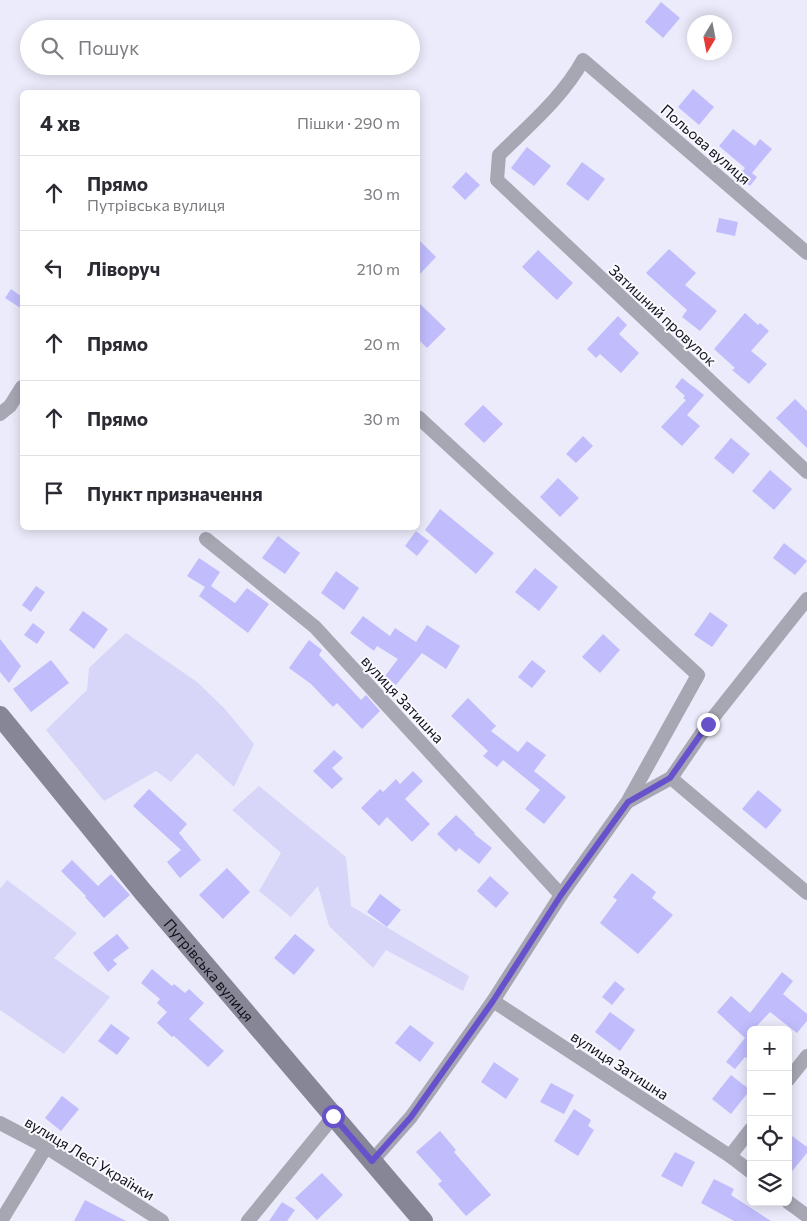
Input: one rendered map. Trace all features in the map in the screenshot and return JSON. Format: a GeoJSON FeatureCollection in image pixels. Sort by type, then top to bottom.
{"type":"FeatureCollection","features":[{"type":"Feature","properties":{"kind":"main road","name":"Путрівська вулиця"},"geometry":{"type":"LineString","coordinates":[[0,716],[143,892],[423,1221]]}},
{"type":"Feature","properties":{"kind":"street","name":"Польова вулиця"},"geometry":{"type":"LineString","coordinates":[[497,180],[499,155],[539,116],[576,73],[583,60],[807,253]]}},
{"type":"Feature","properties":{"kind":"street","name":"Затишний провулок"},"geometry":{"type":"LineString","coordinates":[[497,180],[807,472]]}},
{"type":"Feature","properties":{"kind":"street"},"geometry":{"type":"LineString","coordinates":[[0,414],[10,406],[20,390]]}},
{"type":"Feature","properties":{"kind":"street"},"geometry":{"type":"LineString","coordinates":[[372,1161],[411,1117],[493,1001],[561,895],[628,802],[698,675],[420,418]]}},
{"type":"Feature","properties":{"kind":"street","name":"вулиця Затишна"},"geometry":{"type":"LineString","coordinates":[[206,539],[315,627],[561,895]]}},
{"type":"Feature","properties":{"kind":"street"},"geometry":{"type":"LineString","coordinates":[[628,802],[670,778],[708,724],[807,599]]}},
{"type":"Feature","properties":{"kind":"street"},"geometry":{"type":"LineString","coordinates":[[670,778],[807,893]]}},
{"type":"Feature","properties":{"kind":"street","name":"вулиця Затишна"},"geometry":{"type":"LineString","coordinates":[[493,1001],[747,1169]]}},
{"type":"Feature","properties":{"kind":"street"},"geometry":{"type":"LineString","coordinates":[[792,1075],[807,1056]]}},
{"type":"Feature","properties":{"kind":"street"},"geometry":{"type":"LineString","coordinates":[[248,1221],[333,1116]]}},
{"type":"Feature","properties":{"kind":"street","name":"вулиця Лесі Українки"},"geometry":{"type":"LineString","coordinates":[[0,1123],[46,1147],[162,1221]]}},
{"type":"Feature","properties":{"kind":"street"},"geometry":{"type":"LineString","coordinates":[[730,1156],[747,1134]]}},
{"type":"Feature","properties":{"kind":"street"},"geometry":{"type":"LineString","coordinates":[[1,1221],[46,1147]]}},
{"type":"Feature","properties":{"kind":"street"},"geometry":{"type":"LineString","coordinates":[[792,1205],[807,1216]]}},
{"type":"Feature","properties":{"kind":"shaded area"},"geometry":{"type":"Polygon","coordinates":[[[126,633],[197,682],[224,708],[254,744],[234,787],[197,753],[171,782],[156,771],[104,801],[46,730],[87,690],[89,668],[126,633]]]}},
{"type":"Feature","properties":{"kind":"shaded area"},"geometry":{"type":"Polygon","coordinates":[[[259,786],[346,857],[351,906],[469,976],[463,991],[386,950],[373,968],[329,926],[318,886],[291,917],[259,891],[281,853],[232,810],[259,786]]]}},
{"type":"Feature","properties":{"kind":"shaded area"},"geometry":{"type":"Polygon","coordinates":[[[7,880],[77,933],[54,958],[110,997],[64,1054],[0,1010],[0,889],[7,880]]]}},
{"type":"Feature","properties":{"kind":"building"},"geometry":{"type":"Polygon","coordinates":[[[661,2],[680,18],[663,38],[645,22],[661,2]]]}},
{"type":"Feature","properties":{"kind":"building"},"geometry":{"type":"Polygon","coordinates":[[[693,89],[714,107],[699,125],[678,107],[693,89]]]}},
{"type":"Feature","properties":{"kind":"building"},"geometry":{"type":"Polygon","coordinates":[[[733,129],[755,146],[760,139],[772,149],[752,173],[757,177],[750,186],[738,176],[745,168],[719,146],[733,129]]]}},
{"type":"Feature","properties":{"kind":"building"},"geometry":{"type":"Polygon","coordinates":[[[527,147],[551,166],[534,186],[511,168],[527,147]]]}},
{"type":"Feature","properties":{"kind":"building"},"geometry":{"type":"Polygon","coordinates":[[[582,162],[605,179],[588,201],[566,184],[582,162]]]}},
{"type":"Feature","properties":{"kind":"building"},"geometry":{"type":"Polygon","coordinates":[[[466,172],[480,185],[465,200],[452,187],[466,172]]]}},
{"type":"Feature","properties":{"kind":"building"},"geometry":{"type":"Polygon","coordinates":[[[719,218],[738,222],[735,236],[716,232],[719,218]]]}},
{"type":"Feature","properties":{"kind":"building"},"geometry":{"type":"Polygon","coordinates":[[[420,241],[436,257],[420,274],[420,241]]]}},
{"type":"Feature","properties":{"kind":"building"},"geometry":{"type":"Polygon","coordinates":[[[669,249],[696,273],[685,285],[717,311],[700,331],[682,317],[687,310],[646,273],[669,249]]]}},
{"type":"Feature","properties":{"kind":"building"},"geometry":{"type":"Polygon","coordinates":[[[538,250],[573,283],[557,300],[522,267],[538,250]]]}},
{"type":"Feature","properties":{"kind":"building"},"geometry":{"type":"Polygon","coordinates":[[[11,289],[20,296],[20,308],[5,298],[11,289]]]}},
{"type":"Feature","properties":{"kind":"building"},"geometry":{"type":"Polygon","coordinates":[[[420,304],[446,329],[427,348],[420,341],[420,304]]]}},
{"type":"Feature","properties":{"kind":"building"},"geometry":{"type":"Polygon","coordinates":[[[745,313],[758,325],[760,323],[769,331],[751,351],[767,364],[749,384],[732,370],[735,368],[714,349],[745,313]]]}},
{"type":"Feature","properties":{"kind":"building"},"geometry":{"type":"Polygon","coordinates":[[[618,316],[627,325],[619,334],[639,353],[621,373],[600,354],[596,358],[587,349],[618,316]]]}},
{"type":"Feature","properties":{"kind":"building"},"geometry":{"type":"Polygon","coordinates":[[[682,378],[704,395],[687,415],[700,426],[682,446],[661,427],[686,400],[683,398],[685,396],[675,387],[682,378]]]}},
{"type":"Feature","properties":{"kind":"building"},"geometry":{"type":"Polygon","coordinates":[[[795,399],[807,411],[807,448],[776,418],[795,399]]]}},
{"type":"Feature","properties":{"kind":"building"},"geometry":{"type":"Polygon","coordinates":[[[483,405],[503,424],[484,443],[464,424],[483,405]]]}},
{"type":"Feature","properties":{"kind":"building"},"geometry":{"type":"Polygon","coordinates":[[[583,436],[593,446],[576,463],[566,454],[583,436]]]}},
{"type":"Feature","properties":{"kind":"building"},"geometry":{"type":"Polygon","coordinates":[[[731,438],[750,454],[733,474],[714,458],[731,438]]]}},
{"type":"Feature","properties":{"kind":"building"},"geometry":{"type":"Polygon","coordinates":[[[770,470],[792,489],[774,510],[752,491],[770,470]]]}},
{"type":"Feature","properties":{"kind":"building"},"geometry":{"type":"Polygon","coordinates":[[[558,478],[579,498],[560,517],[540,497],[558,478]]]}},
{"type":"Feature","properties":{"kind":"building"},"geometry":{"type":"Polygon","coordinates":[[[440,509],[494,553],[476,574],[425,530],[440,509]]]}},
{"type":"Feature","properties":{"kind":"building"},"geometry":{"type":"Polygon","coordinates":[[[416,531],[429,541],[417,556],[405,546],[416,531]]]}},
{"type":"Feature","properties":{"kind":"building"},"geometry":{"type":"Polygon","coordinates":[[[278,536],[300,553],[285,574],[262,558],[278,536]]]}},
{"type":"Feature","properties":{"kind":"building"},"geometry":{"type":"Polygon","coordinates":[[[784,543],[807,561],[795,575],[773,558],[784,543]]]}},
{"type":"Feature","properties":{"kind":"building"},"geometry":{"type":"Polygon","coordinates":[[[199,558],[220,572],[211,586],[235,603],[247,588],[269,604],[248,633],[199,596],[205,587],[187,576],[199,558]]]}},
{"type":"Feature","properties":{"kind":"building"},"geometry":{"type":"Polygon","coordinates":[[[535,568],[558,587],[539,611],[515,592],[535,568]]]}},
{"type":"Feature","properties":{"kind":"building"},"geometry":{"type":"Polygon","coordinates":[[[336,571],[359,588],[344,610],[321,593],[336,571]]]}},
{"type":"Feature","properties":{"kind":"building"},"geometry":{"type":"Polygon","coordinates":[[[36,586],[45,592],[31,612],[22,605],[36,586]]]}},
{"type":"Feature","properties":{"kind":"building"},"geometry":{"type":"Polygon","coordinates":[[[83,611],[108,629],[94,649],[69,630],[83,611]]]}},
{"type":"Feature","properties":{"kind":"building"},"geometry":{"type":"Polygon","coordinates":[[[710,612],[728,625],[712,647],[694,635],[710,612]]]}},
{"type":"Feature","properties":{"kind":"building"},"geometry":{"type":"Polygon","coordinates":[[[363,616],[390,636],[395,628],[416,642],[427,625],[460,646],[446,669],[422,653],[396,685],[385,676],[398,659],[377,646],[374,651],[350,633],[363,616]]]}},
{"type":"Feature","properties":{"kind":"building"},"geometry":{"type":"Polygon","coordinates":[[[33,623],[45,632],[37,644],[24,635],[33,623]]]}},
{"type":"Feature","properties":{"kind":"building"},"geometry":{"type":"Polygon","coordinates":[[[603,634],[620,650],[600,673],[582,657],[603,634]]]}},
{"type":"Feature","properties":{"kind":"building"},"geometry":{"type":"Polygon","coordinates":[[[0,639],[21,666],[9,683],[0,672],[0,639]]]}},
{"type":"Feature","properties":{"kind":"building"},"geometry":{"type":"Polygon","coordinates":[[[309,640],[322,650],[319,655],[361,700],[366,695],[380,711],[362,729],[337,703],[333,707],[311,684],[289,668],[309,640]]]}},
{"type":"Feature","properties":{"kind":"building"},"geometry":{"type":"Polygon","coordinates":[[[51,660],[69,683],[31,712],[13,689],[51,660]]]}},
{"type":"Feature","properties":{"kind":"building"},"geometry":{"type":"Polygon","coordinates":[[[532,660],[546,671],[532,688],[518,677],[532,660]]]}},
{"type":"Feature","properties":{"kind":"building"},"geometry":{"type":"Polygon","coordinates":[[[468,698],[496,726],[491,731],[518,752],[527,741],[546,755],[534,771],[566,797],[544,824],[525,809],[540,790],[503,760],[497,767],[483,756],[488,751],[451,716],[468,698]]]}},
{"type":"Feature","properties":{"kind":"building"},"geometry":{"type":"Polygon","coordinates":[[[334,750],[343,758],[332,768],[343,779],[332,789],[313,771],[334,750]]]}},
{"type":"Feature","properties":{"kind":"building"},"geometry":{"type":"Polygon","coordinates":[[[413,771],[423,781],[405,799],[430,824],[412,842],[387,817],[379,826],[361,808],[380,789],[383,792],[396,779],[400,784],[413,771]]]}},
{"type":"Feature","properties":{"kind":"building"},"geometry":{"type":"Polygon","coordinates":[[[149,789],[187,824],[179,833],[201,860],[180,878],[167,862],[181,850],[133,806],[149,789]]]}},
{"type":"Feature","properties":{"kind":"building"},"geometry":{"type":"Polygon","coordinates":[[[758,790],[782,810],[766,829],[742,809],[758,790]]]}},
{"type":"Feature","properties":{"kind":"building"},"geometry":{"type":"Polygon","coordinates":[[[456,815],[474,834],[492,848],[479,864],[459,848],[456,852],[437,834],[456,815]]]}},
{"type":"Feature","properties":{"kind":"building"},"geometry":{"type":"Polygon","coordinates":[[[72,860],[98,886],[111,874],[130,895],[104,918],[86,896],[61,871],[72,860]]]}},
{"type":"Feature","properties":{"kind":"building"},"geometry":{"type":"Polygon","coordinates":[[[227,868],[250,892],[223,919],[199,895],[227,868]]]}},
{"type":"Feature","properties":{"kind":"building"},"geometry":{"type":"Polygon","coordinates":[[[632,873],[656,892],[652,898],[673,915],[638,954],[600,923],[617,900],[613,897],[632,873]]]}},
{"type":"Feature","properties":{"kind":"building"},"geometry":{"type":"Polygon","coordinates":[[[490,876],[509,893],[496,908],[477,891],[490,876]]]}},
{"type":"Feature","properties":{"kind":"building"},"geometry":{"type":"Polygon","coordinates":[[[380,894],[401,910],[387,927],[367,912],[380,894]]]}},
{"type":"Feature","properties":{"kind":"building"},"geometry":{"type":"Polygon","coordinates":[[[117,934],[129,948],[113,960],[117,964],[108,972],[93,953],[117,934]]]}},
{"type":"Feature","properties":{"kind":"building"},"geometry":{"type":"Polygon","coordinates":[[[295,934],[315,950],[294,975],[274,958],[295,934]]]}},
{"type":"Feature","properties":{"kind":"building"},"geometry":{"type":"Polygon","coordinates":[[[152,969],[172,986],[174,984],[185,993],[189,989],[204,1003],[189,1019],[224,1051],[208,1067],[157,1023],[167,1012],[157,1003],[160,999],[141,983],[152,969]]]}},
{"type":"Feature","properties":{"kind":"building"},"geometry":{"type":"Polygon","coordinates":[[[782,972],[793,981],[783,994],[807,1014],[807,1021],[797,1033],[792,1029],[792,1026],[788,1026],[770,1012],[757,1026],[747,1026],[747,1058],[745,1057],[735,1069],[726,1062],[745,1038],[717,1012],[731,996],[750,1013],[782,972]]]}},
{"type":"Feature","properties":{"kind":"building"},"geometry":{"type":"Polygon","coordinates":[[[615,981],[625,989],[612,1005],[602,997],[615,981]]]}},
{"type":"Feature","properties":{"kind":"building"},"geometry":{"type":"Polygon","coordinates":[[[610,1012],[635,1030],[620,1051],[595,1032],[610,1012]]]}},
{"type":"Feature","properties":{"kind":"building"},"geometry":{"type":"Polygon","coordinates":[[[111,1024],[130,1038],[117,1055],[98,1041],[111,1024]]]}},
{"type":"Feature","properties":{"kind":"building"},"geometry":{"type":"Polygon","coordinates":[[[410,1025],[434,1043],[420,1062],[395,1043],[410,1025]]]}},
{"type":"Feature","properties":{"kind":"building"},"geometry":{"type":"Polygon","coordinates":[[[494,1062],[519,1079],[506,1099],[481,1082],[494,1062]]]}},
{"type":"Feature","properties":{"kind":"building"},"geometry":{"type":"Polygon","coordinates":[[[731,1075],[747,1088],[747,1094],[731,1114],[712,1099],[731,1075]]]}},
{"type":"Feature","properties":{"kind":"building"},"geometry":{"type":"Polygon","coordinates":[[[551,1083],[574,1095],[564,1114],[540,1102],[551,1083]]]}},
{"type":"Feature","properties":{"kind":"building"},"geometry":{"type":"Polygon","coordinates":[[[62,1096],[79,1109],[61,1131],[45,1118],[62,1096]]]}},
{"type":"Feature","properties":{"kind":"building"},"geometry":{"type":"Polygon","coordinates":[[[574,1109],[591,1120],[588,1126],[594,1130],[578,1156],[554,1141],[574,1109]]]}},
{"type":"Feature","properties":{"kind":"building"},"geometry":{"type":"Polygon","coordinates":[[[440,1131],[456,1150],[454,1152],[491,1195],[466,1216],[438,1184],[442,1181],[416,1152],[440,1131]]]}},
{"type":"Feature","properties":{"kind":"building"},"geometry":{"type":"Polygon","coordinates":[[[792,1136],[807,1147],[807,1153],[792,1171],[792,1136]]]}},
{"type":"Feature","properties":{"kind":"building"},"geometry":{"type":"Polygon","coordinates":[[[675,1152],[695,1162],[682,1187],[661,1176],[675,1152]]]}},
{"type":"Feature","properties":{"kind":"building"},"geometry":{"type":"Polygon","coordinates":[[[322,1173],[343,1195],[317,1220],[295,1198],[322,1173]]]}},
{"type":"Feature","properties":{"kind":"building"},"geometry":{"type":"Polygon","coordinates":[[[714,1179],[734,1189],[731,1195],[771,1221],[734,1221],[701,1203],[714,1179]]]}},
{"type":"Feature","properties":{"kind":"building"},"geometry":{"type":"Polygon","coordinates":[[[85,1200],[126,1221],[74,1221],[85,1200]]]}},
{"type":"Feature","properties":{"kind":"building"},"geometry":{"type":"Polygon","coordinates":[[[282,1202],[295,1210],[287,1221],[269,1221],[282,1202]]]}},
{"type":"Feature","properties":{"kind":"route"},"geometry":{"type":"LineString","coordinates":[[333,1116],[372,1161],[411,1117],[493,1001],[561,895],[628,802],[670,778],[708,724]]}}]}
